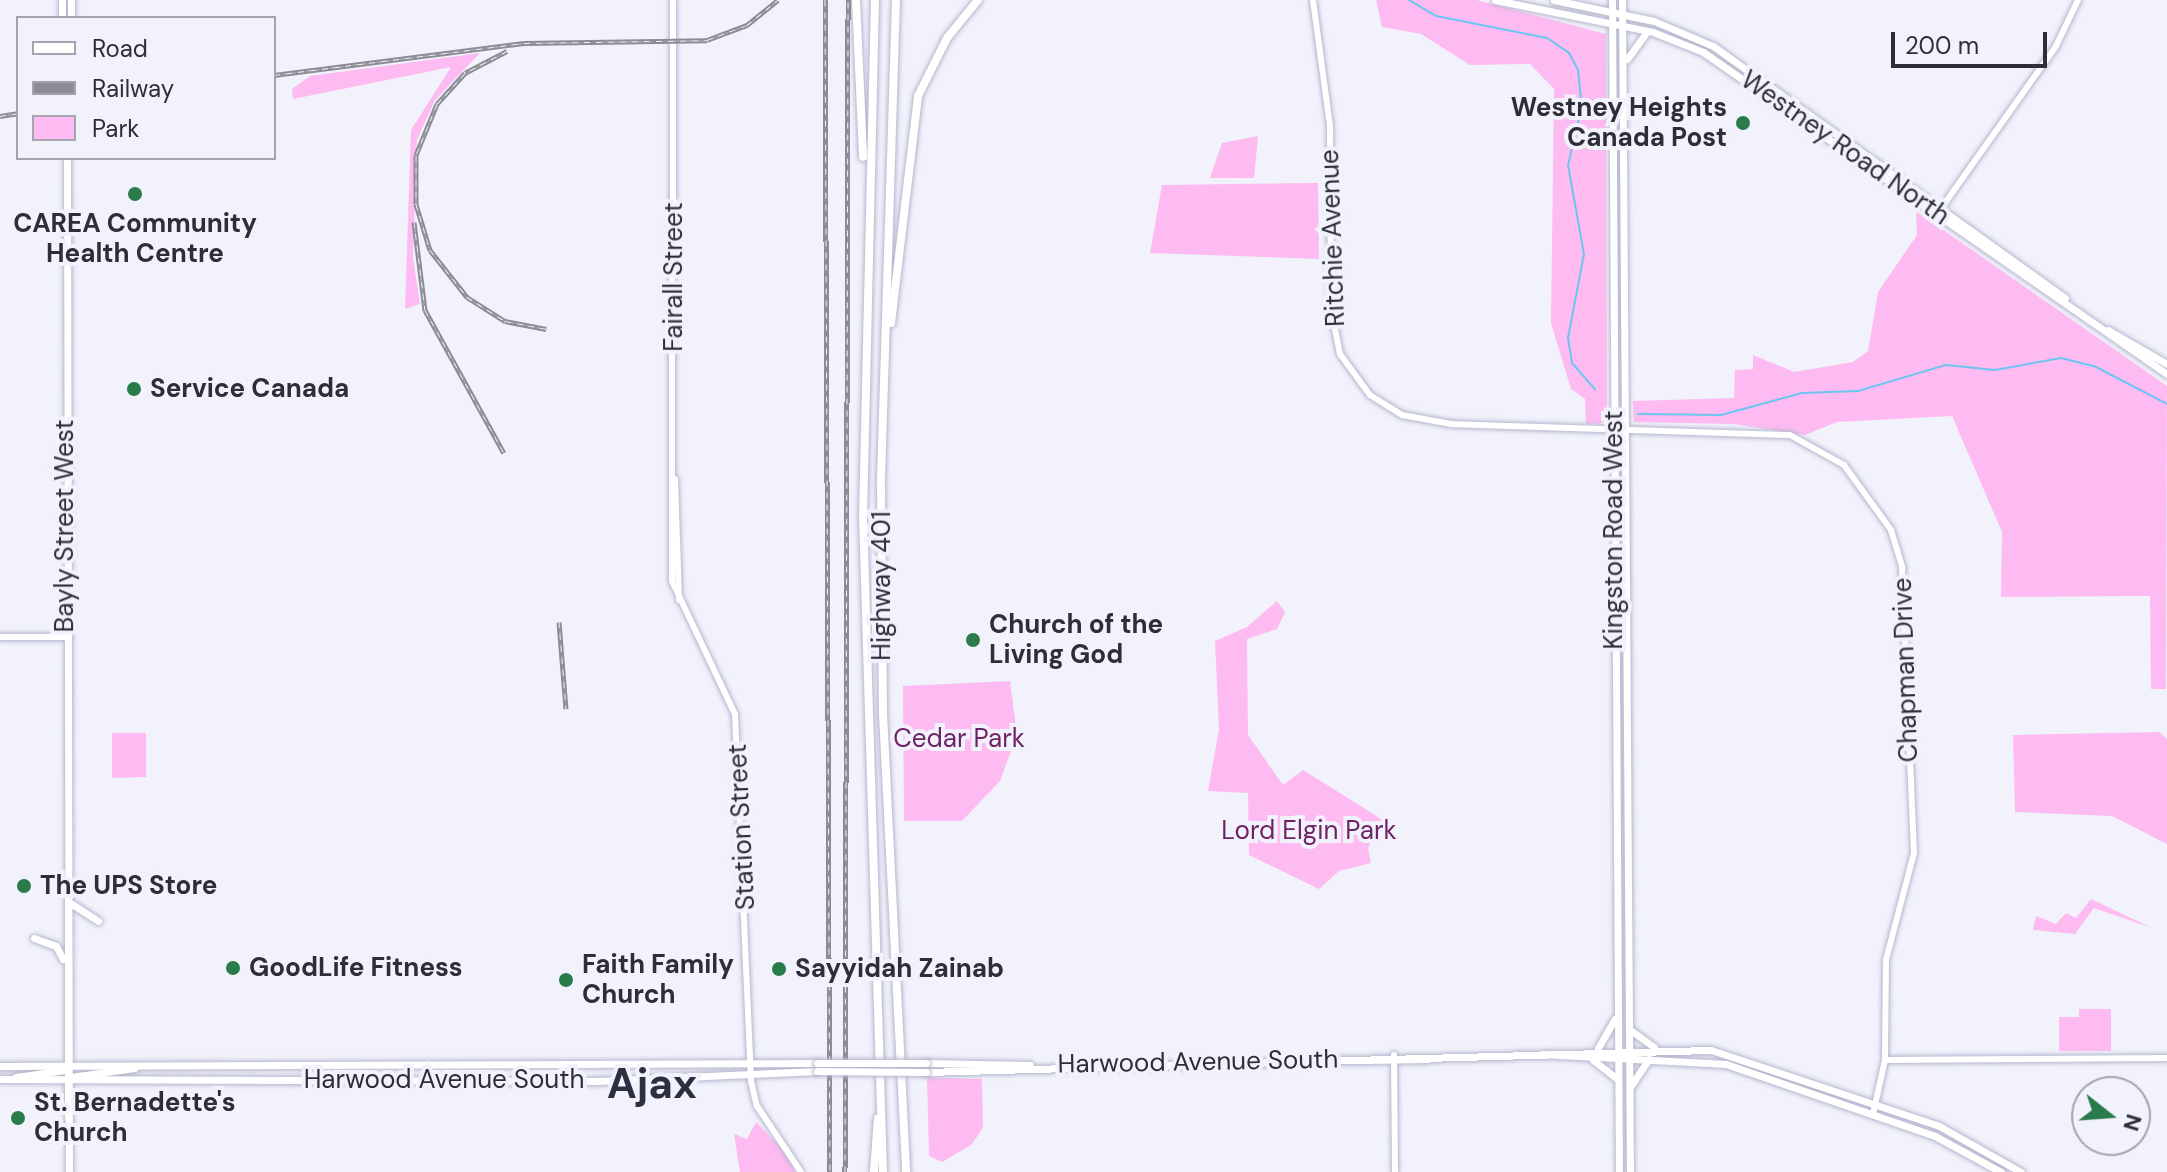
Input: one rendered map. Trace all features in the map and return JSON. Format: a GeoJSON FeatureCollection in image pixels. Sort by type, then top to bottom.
{"type":"FeatureCollection","features":[{"type":"Feature","properties":{"kind":"highway"},"geometry":{"type":"LineString","coordinates":[[856,0],[865,214]]}},
{"type":"Feature","properties":{"kind":"highway","name":"Highway 401"},"geometry":{"type":"LineString","coordinates":[[875,0],[865,214],[863,515],[883,1172]]}},
{"type":"Feature","properties":{"kind":"highway","name":"Highway 401"},"geometry":{"type":"LineString","coordinates":[[896,0],[887,335],[883,714],[906,1172]]}},
{"type":"Feature","properties":{"kind":"highway"},"geometry":{"type":"LineString","coordinates":[[887,335],[918,96],[947,38],[978,0]]}},
{"type":"Feature","properties":{"kind":"highway"},"geometry":{"type":"LineString","coordinates":[[874,1172],[880,1105]]}},
{"type":"Feature","properties":{"kind":"main road","name":"Westney Road North"},"geometry":{"type":"LineString","coordinates":[[1495,0],[1653,32],[1703,52],[1807,116]]}},
{"type":"Feature","properties":{"kind":"main road","name":"Westney Road North"},"geometry":{"type":"LineString","coordinates":[[1554,0],[1623,14],[1705,42],[2167,374]]}},
{"type":"Feature","properties":{"kind":"main road"},"geometry":{"type":"LineString","coordinates":[[1590,7],[1600,0]]}},
{"type":"Feature","properties":{"kind":"main road","name":"Kingston Road West"},"geometry":{"type":"LineString","coordinates":[[1612,0],[1619,1172]]}},
{"type":"Feature","properties":{"kind":"main road","name":"Kingston Road West"},"geometry":{"type":"LineString","coordinates":[[1622,0],[1630,1172]]}},
{"type":"Feature","properties":{"kind":"main road"},"geometry":{"type":"LineString","coordinates":[[1624,69],[1637,36],[1653,32]]}},
{"type":"Feature","properties":{"kind":"main road","name":"Bayly Street West"},"geometry":{"type":"LineString","coordinates":[[66,1066],[67,160]]}},
{"type":"Feature","properties":{"kind":"main road","name":"Westney Road North"},"geometry":{"type":"LineString","coordinates":[[2108,330],[2167,364]]}},
{"type":"Feature","properties":{"kind":"main road","name":"Bayly Street West"},"geometry":{"type":"LineString","coordinates":[[66,1066],[72,904],[68,894]]}},
{"type":"Feature","properties":{"kind":"main road"},"geometry":{"type":"LineString","coordinates":[[72,904],[98,921]]}},
{"type":"Feature","properties":{"kind":"main road"},"geometry":{"type":"LineString","coordinates":[[34,938],[56,946],[64,961]]}},
{"type":"Feature","properties":{"kind":"main road"},"geometry":{"type":"LineString","coordinates":[[1594,1049],[1607,1041],[1618,1012]]}},
{"type":"Feature","properties":{"kind":"main road"},"geometry":{"type":"LineString","coordinates":[[1629,1028],[1660,1049]]}},
{"type":"Feature","properties":{"kind":"main road","name":"Harwood Avenue South"},"geometry":{"type":"LineString","coordinates":[[0,1079],[482,1080],[750,1074],[817,1067],[926,1063],[1030,1065],[1428,1059],[1594,1049],[1660,1049],[1734,1054],[1876,1102],[1982,1146],[2021,1172]]}},
{"type":"Feature","properties":{"kind":"main road","name":"Harwood Avenue South"},"geometry":{"type":"LineString","coordinates":[[1542,1054],[1726,1064],[1935,1136],[2001,1172]]}},
{"type":"Feature","properties":{"kind":"main road"},"geometry":{"type":"LineString","coordinates":[[1591,1059],[1618,1082]]}},
{"type":"Feature","properties":{"kind":"main road"},"geometry":{"type":"LineString","coordinates":[[1629,1089],[1649,1059]]}},
{"type":"Feature","properties":{"kind":"main road","name":"Harwood Avenue South"},"geometry":{"type":"LineString","coordinates":[[0,1066],[750,1063],[926,1072],[1030,1065]]}},
{"type":"Feature","properties":{"kind":"main road"},"geometry":{"type":"LineString","coordinates":[[189,1080],[191,1064]]}},
{"type":"Feature","properties":{"kind":"main road"},"geometry":{"type":"LineString","coordinates":[[482,1080],[483,1064]]}},
{"type":"Feature","properties":{"kind":"main road"},"geometry":{"type":"LineString","coordinates":[[69,1080],[152,1065]]}},
{"type":"Feature","properties":{"kind":"main road"},"geometry":{"type":"LineString","coordinates":[[10,1079],[66,1066],[69,1080],[69,1172]]}},
{"type":"Feature","properties":{"kind":"street","name":"Fairall Street"},"geometry":{"type":"LineString","coordinates":[[671,554],[674,468],[673,0]]}},
{"type":"Feature","properties":{"kind":"street","name":"Ritchie Avenue"},"geometry":{"type":"LineString","coordinates":[[1313,0],[1330,125],[1331,309],[1350,373],[1387,408],[1418,421],[1626,432]]}},
{"type":"Feature","properties":{"kind":"street"},"geometry":{"type":"LineString","coordinates":[[1940,210],[2056,46],[2078,0]]}},
{"type":"Feature","properties":{"kind":"street","name":"Chapman Drive"},"geometry":{"type":"LineString","coordinates":[[1626,432],[1767,432],[1812,442],[1844,465],[1894,539],[1902,567],[1914,853],[1886,960],[1885,1060],[1873,1114]]}},
{"type":"Feature","properties":{"kind":"street","name":"Station Street"},"geometry":{"type":"LineString","coordinates":[[674,468],[679,605]]}},
{"type":"Feature","properties":{"kind":"street","name":"Station Street"},"geometry":{"type":"LineString","coordinates":[[671,554],[679,605],[721,676],[736,722],[750,1074],[757,1106],[801,1172]]}},
{"type":"Feature","properties":{"kind":"street"},"geometry":{"type":"LineString","coordinates":[[0,637],[66,637]]}},
{"type":"Feature","properties":{"kind":"street"},"geometry":{"type":"LineString","coordinates":[[1885,1060],[2167,1058]]}},
{"type":"Feature","properties":{"kind":"street"},"geometry":{"type":"LineString","coordinates":[[1394,1059],[1395,1172]]}},
{"type":"Feature","properties":{"kind":"green space"},"geometry":{"type":"Polygon","coordinates":[[[1376,0],[1477,0],[1606,34],[1607,415],[1602,423],[1586,424],[1585,399],[1571,389],[1551,323],[1554,89],[1530,64],[1470,65],[1421,34],[1382,27],[1376,0]]]}},
{"type":"Feature","properties":{"kind":"green space"},"geometry":{"type":"Polygon","coordinates":[[[480,53],[435,100],[417,140],[413,258],[420,304],[405,309],[411,130],[451,67],[293,99],[292,89],[310,76],[480,53]]]}},
{"type":"Feature","properties":{"kind":"green space"},"geometry":{"type":"Polygon","coordinates":[[[1258,136],[1254,178],[1210,178],[1222,143],[1258,136]]]}},
{"type":"Feature","properties":{"kind":"green space"},"geometry":{"type":"Polygon","coordinates":[[[1318,183],[1319,259],[1150,253],[1162,185],[1318,183]]]}},
{"type":"Feature","properties":{"kind":"green space"},"geometry":{"type":"Polygon","coordinates":[[[1916,211],[2167,386],[2166,689],[2151,689],[2150,596],[2001,597],[2002,532],[1952,416],[1837,422],[1805,435],[1734,424],[1634,422],[1633,401],[1734,398],[1735,370],[1753,369],[1753,355],[1794,372],[1853,362],[1868,351],[1878,292],[1917,235],[1916,211]]]}},
{"type":"Feature","properties":{"kind":"green space","name":"Lord Elgin Park"},"geometry":{"type":"Polygon","coordinates":[[[1277,601],[1285,612],[1277,629],[1247,639],[1248,735],[1283,785],[1303,770],[1383,820],[1368,848],[1371,863],[1339,871],[1319,889],[1249,855],[1248,793],[1208,791],[1219,729],[1215,641],[1247,627],[1277,601]]]}},
{"type":"Feature","properties":{"kind":"green space","name":"Cedar Park"},"geometry":{"type":"Polygon","coordinates":[[[1010,681],[1017,735],[1000,781],[962,821],[904,821],[903,686],[1010,681]]]}},
{"type":"Feature","properties":{"kind":"green space"},"geometry":{"type":"Polygon","coordinates":[[[2159,732],[2167,739],[2167,844],[2112,816],[2015,812],[2013,735],[2159,732]]]}},
{"type":"Feature","properties":{"kind":"green space"},"geometry":{"type":"Polygon","coordinates":[[[112,733],[146,733],[146,777],[112,778],[112,733]]]}},
{"type":"Feature","properties":{"kind":"green space"},"geometry":{"type":"Polygon","coordinates":[[[2091,899],[2152,928],[2094,908],[2075,934],[2033,930],[2036,916],[2056,924],[2066,913],[2076,918],[2091,899]]]}},
{"type":"Feature","properties":{"kind":"green space"},"geometry":{"type":"Polygon","coordinates":[[[2079,1009],[2111,1009],[2111,1051],[2059,1051],[2059,1017],[2079,1017],[2079,1009]]]}},
{"type":"Feature","properties":{"kind":"green space"},"geometry":{"type":"Polygon","coordinates":[[[927,1078],[982,1079],[983,1128],[971,1145],[942,1162],[929,1156],[927,1078]]]}},
{"type":"Feature","properties":{"kind":"green space"},"geometry":{"type":"Polygon","coordinates":[[[756,1122],[787,1154],[795,1172],[740,1172],[734,1134],[747,1139],[756,1122]]]}},
{"type":"Feature","properties":{"kind":"waterway"},"geometry":{"type":"LineString","coordinates":[[1409,0],[1436,16],[1547,38],[1569,53],[1578,70],[1582,106],[1568,165],[1584,254],[1568,338],[1572,363],[1595,389]]}},
{"type":"Feature","properties":{"kind":"waterway"},"geometry":{"type":"LineString","coordinates":[[1638,414],[1721,415],[1802,393],[1858,391],[1946,365],[1995,370],[2061,358],[2096,367],[2167,404]]}},
{"type":"Feature","properties":{"kind":"railway"},"geometry":{"type":"LineString","coordinates":[[276,75],[524,43],[707,40],[747,25],[778,0]]}},
{"type":"Feature","properties":{"kind":"railway"},"geometry":{"type":"LineString","coordinates":[[825,0],[830,1172]]}},
{"type":"Feature","properties":{"kind":"railway"},"geometry":{"type":"LineString","coordinates":[[845,1172],[848,0]]}},
{"type":"Feature","properties":{"kind":"railway"},"geometry":{"type":"LineString","coordinates":[[507,51],[465,73],[437,104],[416,155],[416,204],[430,250],[467,297],[505,321],[546,329]]}},
{"type":"Feature","properties":{"kind":"railway"},"geometry":{"type":"LineString","coordinates":[[0,116],[16,113]]}},
{"type":"Feature","properties":{"kind":"railway"},"geometry":{"type":"LineString","coordinates":[[414,222],[425,310],[504,453]]}},
{"type":"Feature","properties":{"kind":"railway"},"geometry":{"type":"LineString","coordinates":[[559,622],[566,709]]}},
{"type":"Feature","properties":{"kind":"place","name":"Westney Heights Canada Post"},"geometry":{"type":"Point","coordinates":[1743,123]}},
{"type":"Feature","properties":{"kind":"place","name":"CAREA Community Health Centre"},"geometry":{"type":"Point","coordinates":[135,194]}},
{"type":"Feature","properties":{"kind":"place","name":"Service Canada"},"geometry":{"type":"Point","coordinates":[134,389]}},
{"type":"Feature","properties":{"kind":"place","name":"Church of the Living God"},"geometry":{"type":"Point","coordinates":[973,640]}},
{"type":"Feature","properties":{"kind":"place","name":"The UPS Store"},"geometry":{"type":"Point","coordinates":[24,886]}},
{"type":"Feature","properties":{"kind":"place","name":"GoodLife Fitness"},"geometry":{"type":"Point","coordinates":[233,968]}},
{"type":"Feature","properties":{"kind":"place","name":"Sayyidah Zainab"},"geometry":{"type":"Point","coordinates":[779,969]}},
{"type":"Feature","properties":{"kind":"place","name":"Faith Family Church"},"geometry":{"type":"Point","coordinates":[566,980]}},
{"type":"Feature","properties":{"kind":"place","name":"St. Bernadette's Church"},"geometry":{"type":"Point","coordinates":[18,1118]}},
{"type":"Feature","properties":{"kind":"district","name":"Ajax"},"geometry":{"type":"Point","coordinates":[652,1084]}}]}
